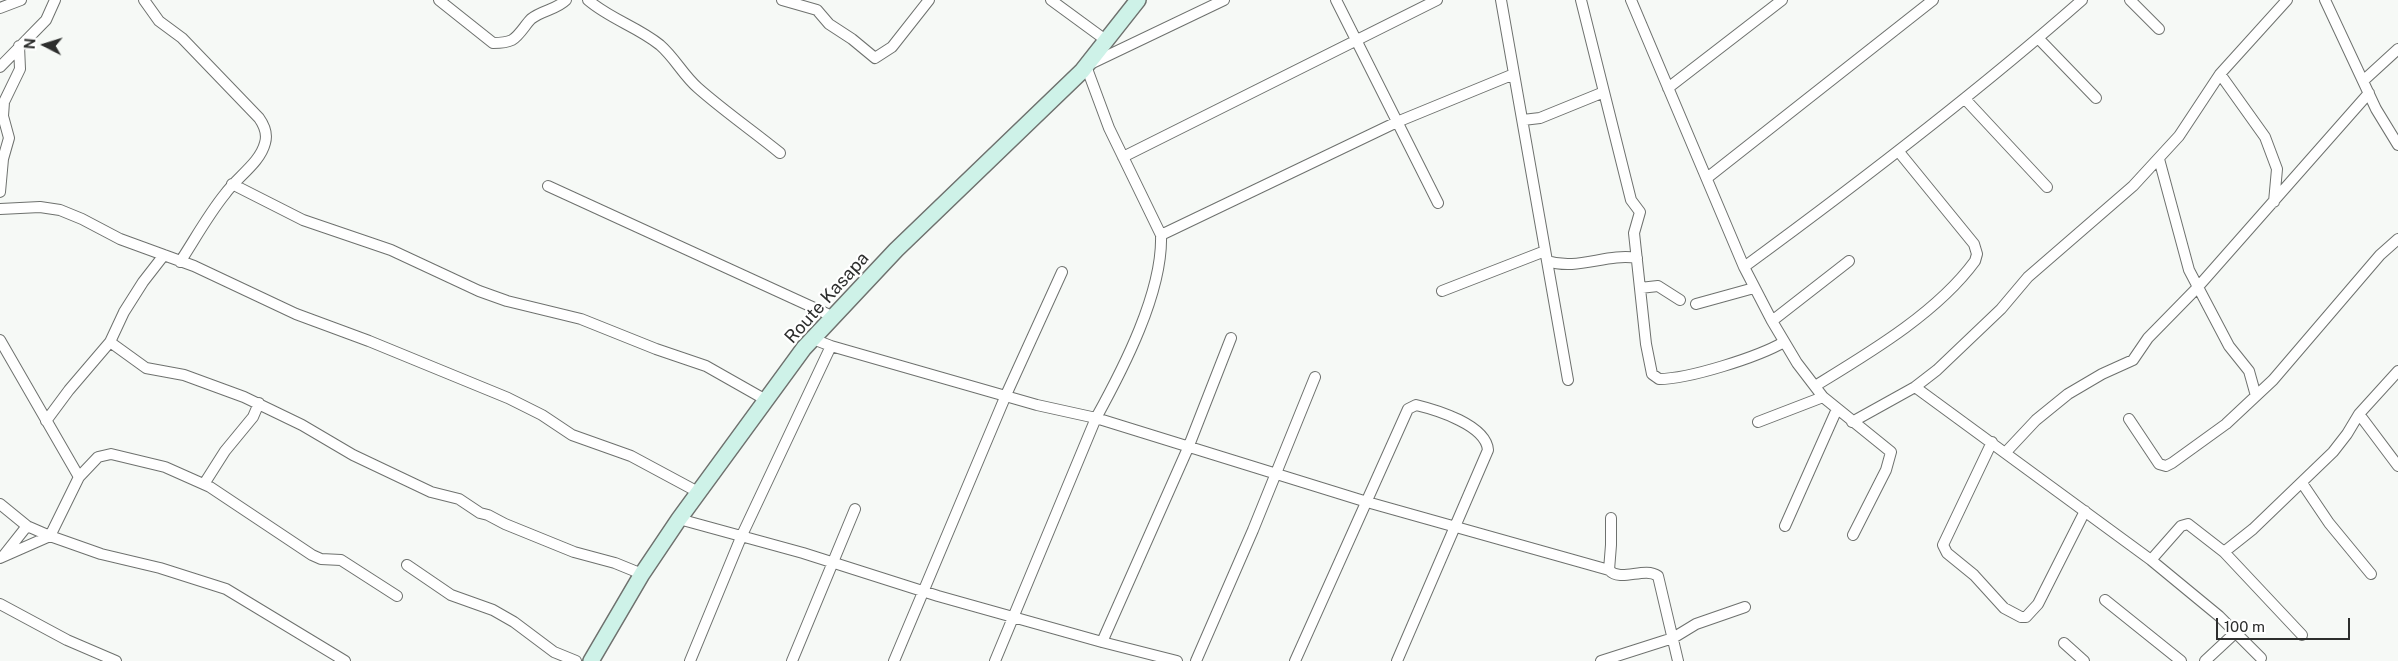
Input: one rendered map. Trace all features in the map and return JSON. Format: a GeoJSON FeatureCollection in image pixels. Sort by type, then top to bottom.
{"type":"FeatureCollection","features":[{"type":"Feature","properties":{"kind":"main road","name":"Route Kasapa"},"geometry":{"type":"LineString","coordinates":[[592,661],[642,574],[679,519],[813,339],[896,250],[1086,66],[1138,0]]}},
{"type":"Feature","properties":{"kind":"street"},"geometry":{"type":"LineString","coordinates":[[0,8],[21,0]]}},
{"type":"Feature","properties":{"kind":"street"},"geometry":{"type":"LineString","coordinates":[[0,67],[46,20],[55,0]]}},
{"type":"Feature","properties":{"kind":"street"},"geometry":{"type":"LineString","coordinates":[[144,0],[159,21],[182,38],[264,125],[266,141],[258,158],[232,184],[180,262]]}},
{"type":"Feature","properties":{"kind":"street"},"geometry":{"type":"LineString","coordinates":[[439,0],[493,43],[503,43],[513,39],[532,19],[542,12],[556,8],[566,0]]}},
{"type":"Feature","properties":{"kind":"street"},"geometry":{"type":"LineString","coordinates":[[588,0],[621,23],[658,44],[676,60],[684,73],[697,87],[780,152]]}},
{"type":"Feature","properties":{"kind":"street"},"geometry":{"type":"LineString","coordinates":[[782,0],[817,10],[829,24],[852,39],[875,58],[892,47],[929,0]]}},
{"type":"Feature","properties":{"kind":"street"},"geometry":{"type":"LineString","coordinates":[[1051,0],[1107,41]]}},
{"type":"Feature","properties":{"kind":"street"},"geometry":{"type":"LineString","coordinates":[[995,661],[1096,418],[1112,389],[1155,286],[1161,235],[1109,128],[1086,66],[1224,0]]}},
{"type":"Feature","properties":{"kind":"street"},"geometry":{"type":"LineString","coordinates":[[1336,0],[1438,203]]}},
{"type":"Feature","properties":{"kind":"street"},"geometry":{"type":"LineString","coordinates":[[1123,156],[1437,0]]}},
{"type":"Feature","properties":{"kind":"street"},"geometry":{"type":"LineString","coordinates":[[1501,0],[1568,380]]}},
{"type":"Feature","properties":{"kind":"street"},"geometry":{"type":"LineString","coordinates":[[1581,0],[1631,200],[1640,212],[1634,230],[1652,374],[1659,379],[1682,376],[1750,358],[1784,342]]}},
{"type":"Feature","properties":{"kind":"street"},"geometry":{"type":"LineString","coordinates":[[1631,0],[1744,267],[1772,322],[1823,396],[1890,452],[1891,456],[1853,535]]}},
{"type":"Feature","properties":{"kind":"street"},"geometry":{"type":"LineString","coordinates":[[1668,88],[1782,0]]}},
{"type":"Feature","properties":{"kind":"street"},"geometry":{"type":"LineString","coordinates":[[1706,178],[1933,0]]}},
{"type":"Feature","properties":{"kind":"street"},"geometry":{"type":"LineString","coordinates":[[1744,267],[1899,152],[2082,0]]}},
{"type":"Feature","properties":{"kind":"street"},"geometry":{"type":"LineString","coordinates":[[2130,0],[2159,29]]}},
{"type":"Feature","properties":{"kind":"street"},"geometry":{"type":"LineString","coordinates":[[1852,422],[1915,387],[1962,348],[2001,309],[2028,277],[2133,186],[2179,136],[2220,74],[2287,0]]}},
{"type":"Feature","properties":{"kind":"street"},"geometry":{"type":"LineString","coordinates":[[2325,0],[2369,93],[2398,145]]}},
{"type":"Feature","properties":{"kind":"street"},"geometry":{"type":"LineString","coordinates":[[2038,38],[2096,98]]}},
{"type":"Feature","properties":{"kind":"street"},"geometry":{"type":"LineString","coordinates":[[0,192],[3,159],[9,138],[3,116],[4,102],[20,69],[20,46]]}},
{"type":"Feature","properties":{"kind":"street"},"geometry":{"type":"LineString","coordinates":[[2363,81],[2398,49]]}},
{"type":"Feature","properties":{"kind":"street"},"geometry":{"type":"LineString","coordinates":[[1161,235],[1397,122],[1514,74]]}},
{"type":"Feature","properties":{"kind":"street"},"geometry":{"type":"LineString","coordinates":[[2220,74],[2265,137],[2277,170],[2274,202]]}},
{"type":"Feature","properties":{"kind":"street"},"geometry":{"type":"LineString","coordinates":[[1522,120],[1540,118],[1604,92]]}},
{"type":"Feature","properties":{"kind":"street"},"geometry":{"type":"LineString","coordinates":[[2006,452],[2036,420],[2068,394],[2102,374],[2133,360],[2148,338],[2197,288],[2369,93]]}},
{"type":"Feature","properties":{"kind":"street"},"geometry":{"type":"LineString","coordinates":[[1965,99],[2047,187]]}},
{"type":"Feature","properties":{"kind":"street"},"geometry":{"type":"LineString","coordinates":[[1815,386],[1902,329],[1941,297],[1975,261],[1974,244],[1899,152]]}},
{"type":"Feature","properties":{"kind":"street"},"geometry":{"type":"LineString","coordinates":[[2159,158],[2186,260],[2197,288],[2229,346],[2249,371],[2256,396]]}},
{"type":"Feature","properties":{"kind":"street"},"geometry":{"type":"LineString","coordinates":[[232,184],[303,220],[391,250],[479,292],[581,320],[656,350],[706,366],[766,400]]}},
{"type":"Feature","properties":{"kind":"street"},"geometry":{"type":"LineString","coordinates":[[548,186],[834,317]]}},
{"type":"Feature","properties":{"kind":"street"},"geometry":{"type":"LineString","coordinates":[[0,201],[0,209],[40,207],[60,210],[120,238],[194,266],[296,314],[508,398],[542,414],[572,435],[631,456],[698,492]]}},
{"type":"Feature","properties":{"kind":"street"},"geometry":{"type":"LineString","coordinates":[[2129,419],[2159,464],[2166,466],[2226,424],[2273,380],[2380,255],[2398,239]]}},
{"type":"Feature","properties":{"kind":"street"},"geometry":{"type":"LineString","coordinates":[[46,421],[69,390],[110,342],[133,297],[164,254]]}},
{"type":"Feature","properties":{"kind":"street"},"geometry":{"type":"LineString","coordinates":[[1442,291],[1546,256],[1568,266],[1613,257],[1637,258]]}},
{"type":"Feature","properties":{"kind":"street"},"geometry":{"type":"LineString","coordinates":[[1772,322],[1848,261]]}},
{"type":"Feature","properties":{"kind":"street"},"geometry":{"type":"LineString","coordinates":[[894,661],[1006,395],[1062,272]]}},
{"type":"Feature","properties":{"kind":"street"},"geometry":{"type":"LineString","coordinates":[[1640,288],[1658,286],[1680,300]]}},
{"type":"Feature","properties":{"kind":"street"},"geometry":{"type":"LineString","coordinates":[[1696,304],[1754,288]]}},
{"type":"Feature","properties":{"kind":"street"},"geometry":{"type":"LineString","coordinates":[[1102,642],[1188,448],[1231,338]]}},
{"type":"Feature","properties":{"kind":"street"},"geometry":{"type":"LineString","coordinates":[[813,339],[831,346],[1006,395],[1096,418],[1367,502],[1455,525],[1618,574],[1650,571],[1658,576],[1678,661]]}},
{"type":"Feature","properties":{"kind":"street"},"geometry":{"type":"LineString","coordinates":[[0,340],[79,477]]}},
{"type":"Feature","properties":{"kind":"street"},"geometry":{"type":"LineString","coordinates":[[110,342],[146,368],[184,375],[259,403],[353,455],[432,492],[460,499],[480,513],[574,552],[615,563],[642,574]]}},
{"type":"Feature","properties":{"kind":"street"},"geometry":{"type":"LineString","coordinates":[[690,661],[742,535],[831,346]]}},
{"type":"Feature","properties":{"kind":"street"},"geometry":{"type":"LineString","coordinates":[[2224,552],[2254,529],[2333,452],[2347,434],[2358,414],[2398,371]]}},
{"type":"Feature","properties":{"kind":"street"},"geometry":{"type":"LineString","coordinates":[[1196,661],[1314,377]]}},
{"type":"Feature","properties":{"kind":"street"},"geometry":{"type":"LineString","coordinates":[[1915,387],[2152,560],[2261,658]]}},
{"type":"Feature","properties":{"kind":"street"},"geometry":{"type":"LineString","coordinates":[[1758,422],[1823,396]]}},
{"type":"Feature","properties":{"kind":"street"},"geometry":{"type":"LineString","coordinates":[[204,484],[225,451],[253,417],[259,403]]}},
{"type":"Feature","properties":{"kind":"street"},"geometry":{"type":"LineString","coordinates":[[1295,661],[1408,409],[1416,405],[1431,408],[1470,426],[1484,435],[1488,442],[1488,450],[1397,661]]}},
{"type":"Feature","properties":{"kind":"street"},"geometry":{"type":"LineString","coordinates":[[1785,526],[1837,409]]}},
{"type":"Feature","properties":{"kind":"street"},"geometry":{"type":"LineString","coordinates":[[2358,414],[2398,466]]}},
{"type":"Feature","properties":{"kind":"street"},"geometry":{"type":"LineString","coordinates":[[1992,442],[1943,545],[1947,553],[1974,575],[2004,608],[2021,617],[2026,617],[2038,604],[2085,511]]}},
{"type":"Feature","properties":{"kind":"street"},"geometry":{"type":"LineString","coordinates":[[2,557],[50,536],[79,477],[98,457],[111,454],[165,467],[204,484],[312,555],[341,560],[397,596]]}},
{"type":"Feature","properties":{"kind":"street"},"geometry":{"type":"LineString","coordinates":[[2302,483],[2329,523],[2371,574]]}},
{"type":"Feature","properties":{"kind":"street"},"geometry":{"type":"LineString","coordinates":[[0,504],[27,526],[50,536],[101,554],[154,566],[226,589],[345,661]]}},
{"type":"Feature","properties":{"kind":"street"},"geometry":{"type":"LineString","coordinates":[[792,661],[854,509]]}},
{"type":"Feature","properties":{"kind":"street"},"geometry":{"type":"LineString","coordinates":[[1609,570],[1611,518]]}},
{"type":"Feature","properties":{"kind":"street"},"geometry":{"type":"LineString","coordinates":[[679,519],[742,535],[1014,617],[1177,661]]}},
{"type":"Feature","properties":{"kind":"street"},"geometry":{"type":"LineString","coordinates":[[2152,560],[2181,526],[2188,524],[2205,535],[2224,552],[2302,635]]}},
{"type":"Feature","properties":{"kind":"street"},"geometry":{"type":"LineString","coordinates":[[2,557],[27,526]]}},
{"type":"Feature","properties":{"kind":"street"},"geometry":{"type":"LineString","coordinates":[[407,566],[451,595],[494,610],[514,622],[554,652],[576,661]]}},
{"type":"Feature","properties":{"kind":"street"},"geometry":{"type":"LineString","coordinates":[[2105,600],[2180,661]]}},
{"type":"Feature","properties":{"kind":"street"},"geometry":{"type":"LineString","coordinates":[[0,604],[67,640],[116,661]]}},
{"type":"Feature","properties":{"kind":"street"},"geometry":{"type":"LineString","coordinates":[[1601,661],[1672,638],[1690,627],[1745,607]]}},
{"type":"Feature","properties":{"kind":"street"},"geometry":{"type":"LineString","coordinates":[[2205,661],[2235,633]]}},
{"type":"Feature","properties":{"kind":"street"},"geometry":{"type":"LineString","coordinates":[[2064,643],[2084,661]]}}]}
